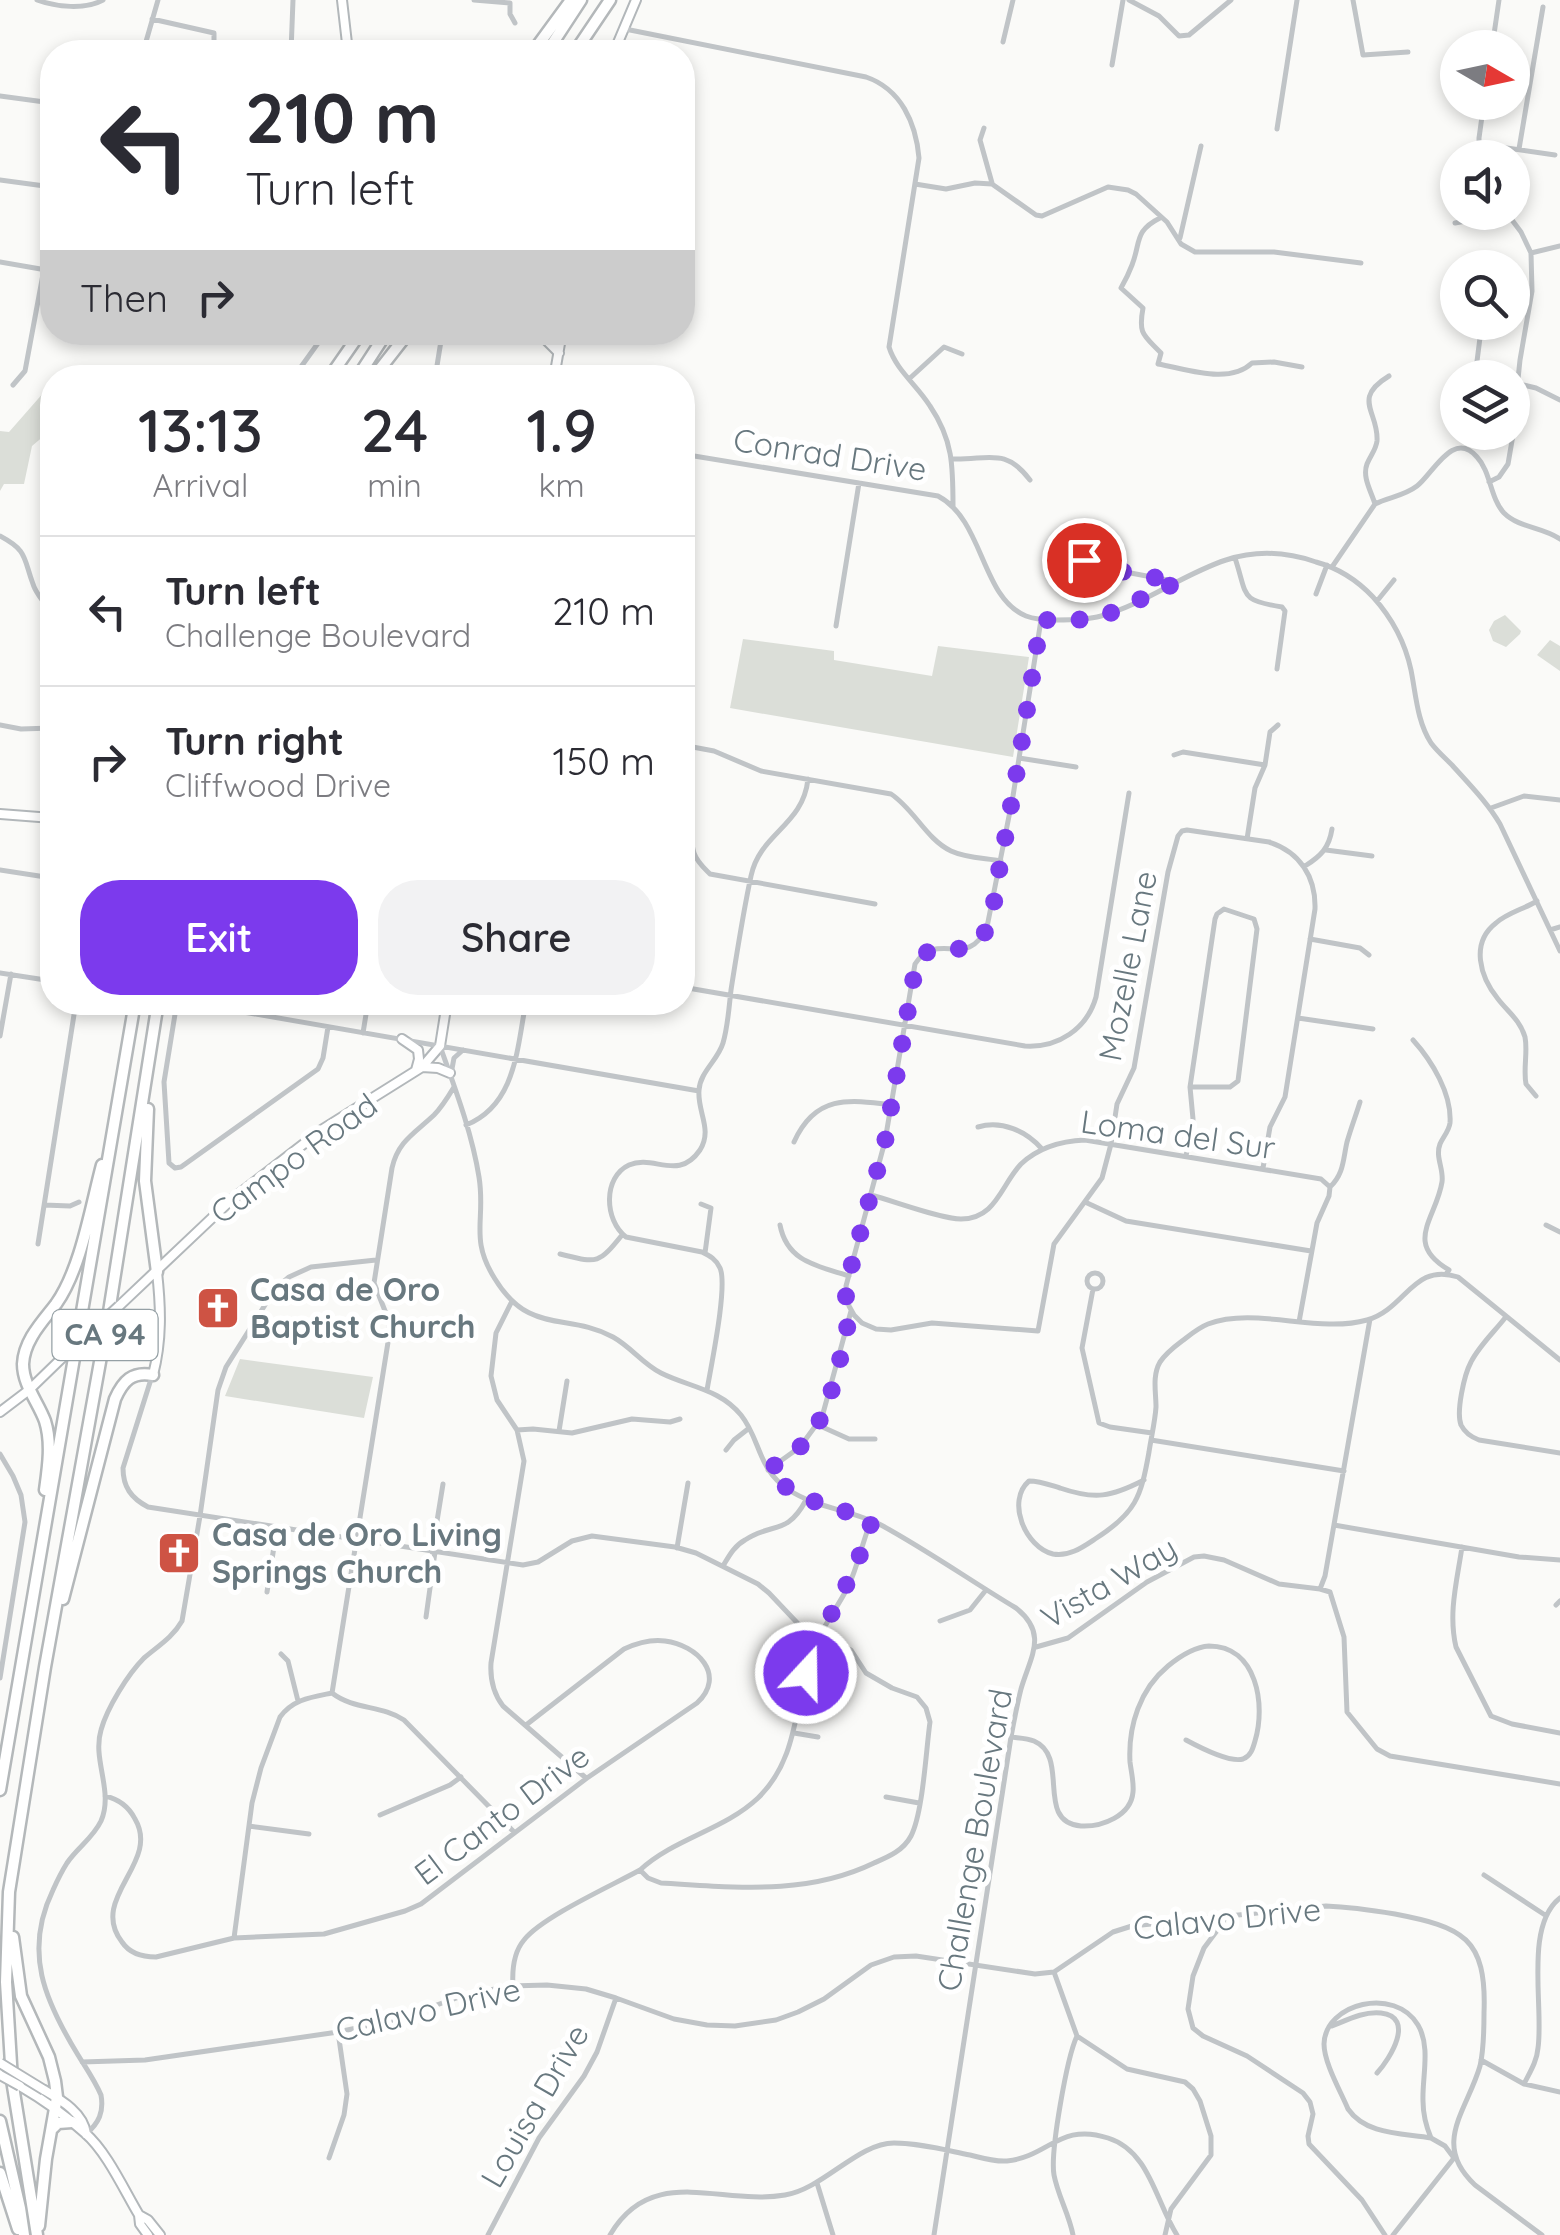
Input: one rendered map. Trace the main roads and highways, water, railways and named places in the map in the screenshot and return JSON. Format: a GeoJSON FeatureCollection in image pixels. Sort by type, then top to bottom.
{"type":"FeatureCollection","features":[{"type":"Feature","properties":{"kind":"highway"},"geometry":{"type":"LineString","coordinates":[[542,40],[571,0]]}},
{"type":"Feature","properties":{"kind":"highway"},"geometry":{"type":"LineString","coordinates":[[555,40],[582,0]]}},
{"type":"Feature","properties":{"kind":"highway"},"geometry":{"type":"LineString","coordinates":[[583,40],[610,0]]}},
{"type":"Feature","properties":{"kind":"highway"},"geometry":{"type":"LineString","coordinates":[[383,365],[400,345]]}},
{"type":"Feature","properties":{"kind":"highway","name":"CA 94"},"geometry":{"type":"LineString","coordinates":[[1,1782],[133,1015]]}},
{"type":"Feature","properties":{"kind":"highway","name":"CA 94"},"geometry":{"type":"LineString","coordinates":[[38,2235],[12,2080],[6,1982],[9,1892],[156,1015]]}},
{"type":"Feature","properties":{"kind":"highway"},"geometry":{"type":"LineString","coordinates":[[154,1029],[145,1181],[157,1272]]}},
{"type":"Feature","properties":{"kind":"highway"},"geometry":{"type":"LineString","coordinates":[[26,1634],[50,1449],[45,1422],[23,1368],[27,1348],[75,1265],[113,1136]]}},
{"type":"Feature","properties":{"kind":"highway"},"geometry":{"type":"LineString","coordinates":[[45,1667],[115,1399],[132,1376],[152,1375]]}},
{"type":"Feature","properties":{"kind":"highway"},"geometry":{"type":"LineString","coordinates":[[9,1892],[21,1996],[50,2057],[56,2102],[38,2235]]}},
{"type":"Feature","properties":{"kind":"highway"},"geometry":{"type":"LineString","coordinates":[[0,2121],[20,2208],[21,2235]]}},
{"type":"Feature","properties":{"kind":"highway"},"geometry":{"type":"LineString","coordinates":[[52,2128],[58,2122],[72,2122]]}},
{"type":"Feature","properties":{"kind":"highway"},"geometry":{"type":"LineString","coordinates":[[0,2173],[21,2235]]}},
{"type":"Feature","properties":{"kind":"main road"},"geometry":{"type":"LineString","coordinates":[[342,0],[347,40]]}},
{"type":"Feature","properties":{"kind":"main road"},"geometry":{"type":"LineString","coordinates":[[618,40],[636,0]]}},
{"type":"Feature","properties":{"kind":"main road"},"geometry":{"type":"LineString","coordinates":[[550,345],[558,353]]}},
{"type":"Feature","properties":{"kind":"main road"},"geometry":{"type":"LineString","coordinates":[[556,365],[560,345]]}},
{"type":"Feature","properties":{"kind":"main road"},"geometry":{"type":"LineString","coordinates":[[0,814],[40,817]]}},
{"type":"Feature","properties":{"kind":"main road","name":"Campo Road"},"geometry":{"type":"LineString","coordinates":[[0,1412],[29,1390],[232,1200],[324,1129],[418,1070],[440,1046],[445,1015]]}},
{"type":"Feature","properties":{"kind":"main road"},"geometry":{"type":"LineString","coordinates":[[402,1039],[418,1050],[418,1070],[438,1068],[450,1075]]}},
{"type":"Feature","properties":{"kind":"main road"},"geometry":{"type":"LineString","coordinates":[[152,1375],[161,1320],[157,1272]]}},
{"type":"Feature","properties":{"kind":"main road"},"geometry":{"type":"LineString","coordinates":[[0,2063],[42,2094]]}},
{"type":"Feature","properties":{"kind":"main road"},"geometry":{"type":"LineString","coordinates":[[0,2074],[83,2120],[86,2134]]}},
{"type":"Feature","properties":{"kind":"main road"},"geometry":{"type":"LineString","coordinates":[[56,2102],[104,2156],[148,2235]]}},
{"type":"Feature","properties":{"kind":"main road"},"geometry":{"type":"LineString","coordinates":[[139,2215],[160,2235]]}},
{"type":"Feature","properties":{"kind":"place","name":"Casa de Oro Baptist Church"},"geometry":{"type":"Point","coordinates":[218,1308]}},
{"type":"Feature","properties":{"kind":"place","name":"Casa de Oro Living Springs Church"},"geometry":{"type":"Point","coordinates":[179,1553]}}]}
